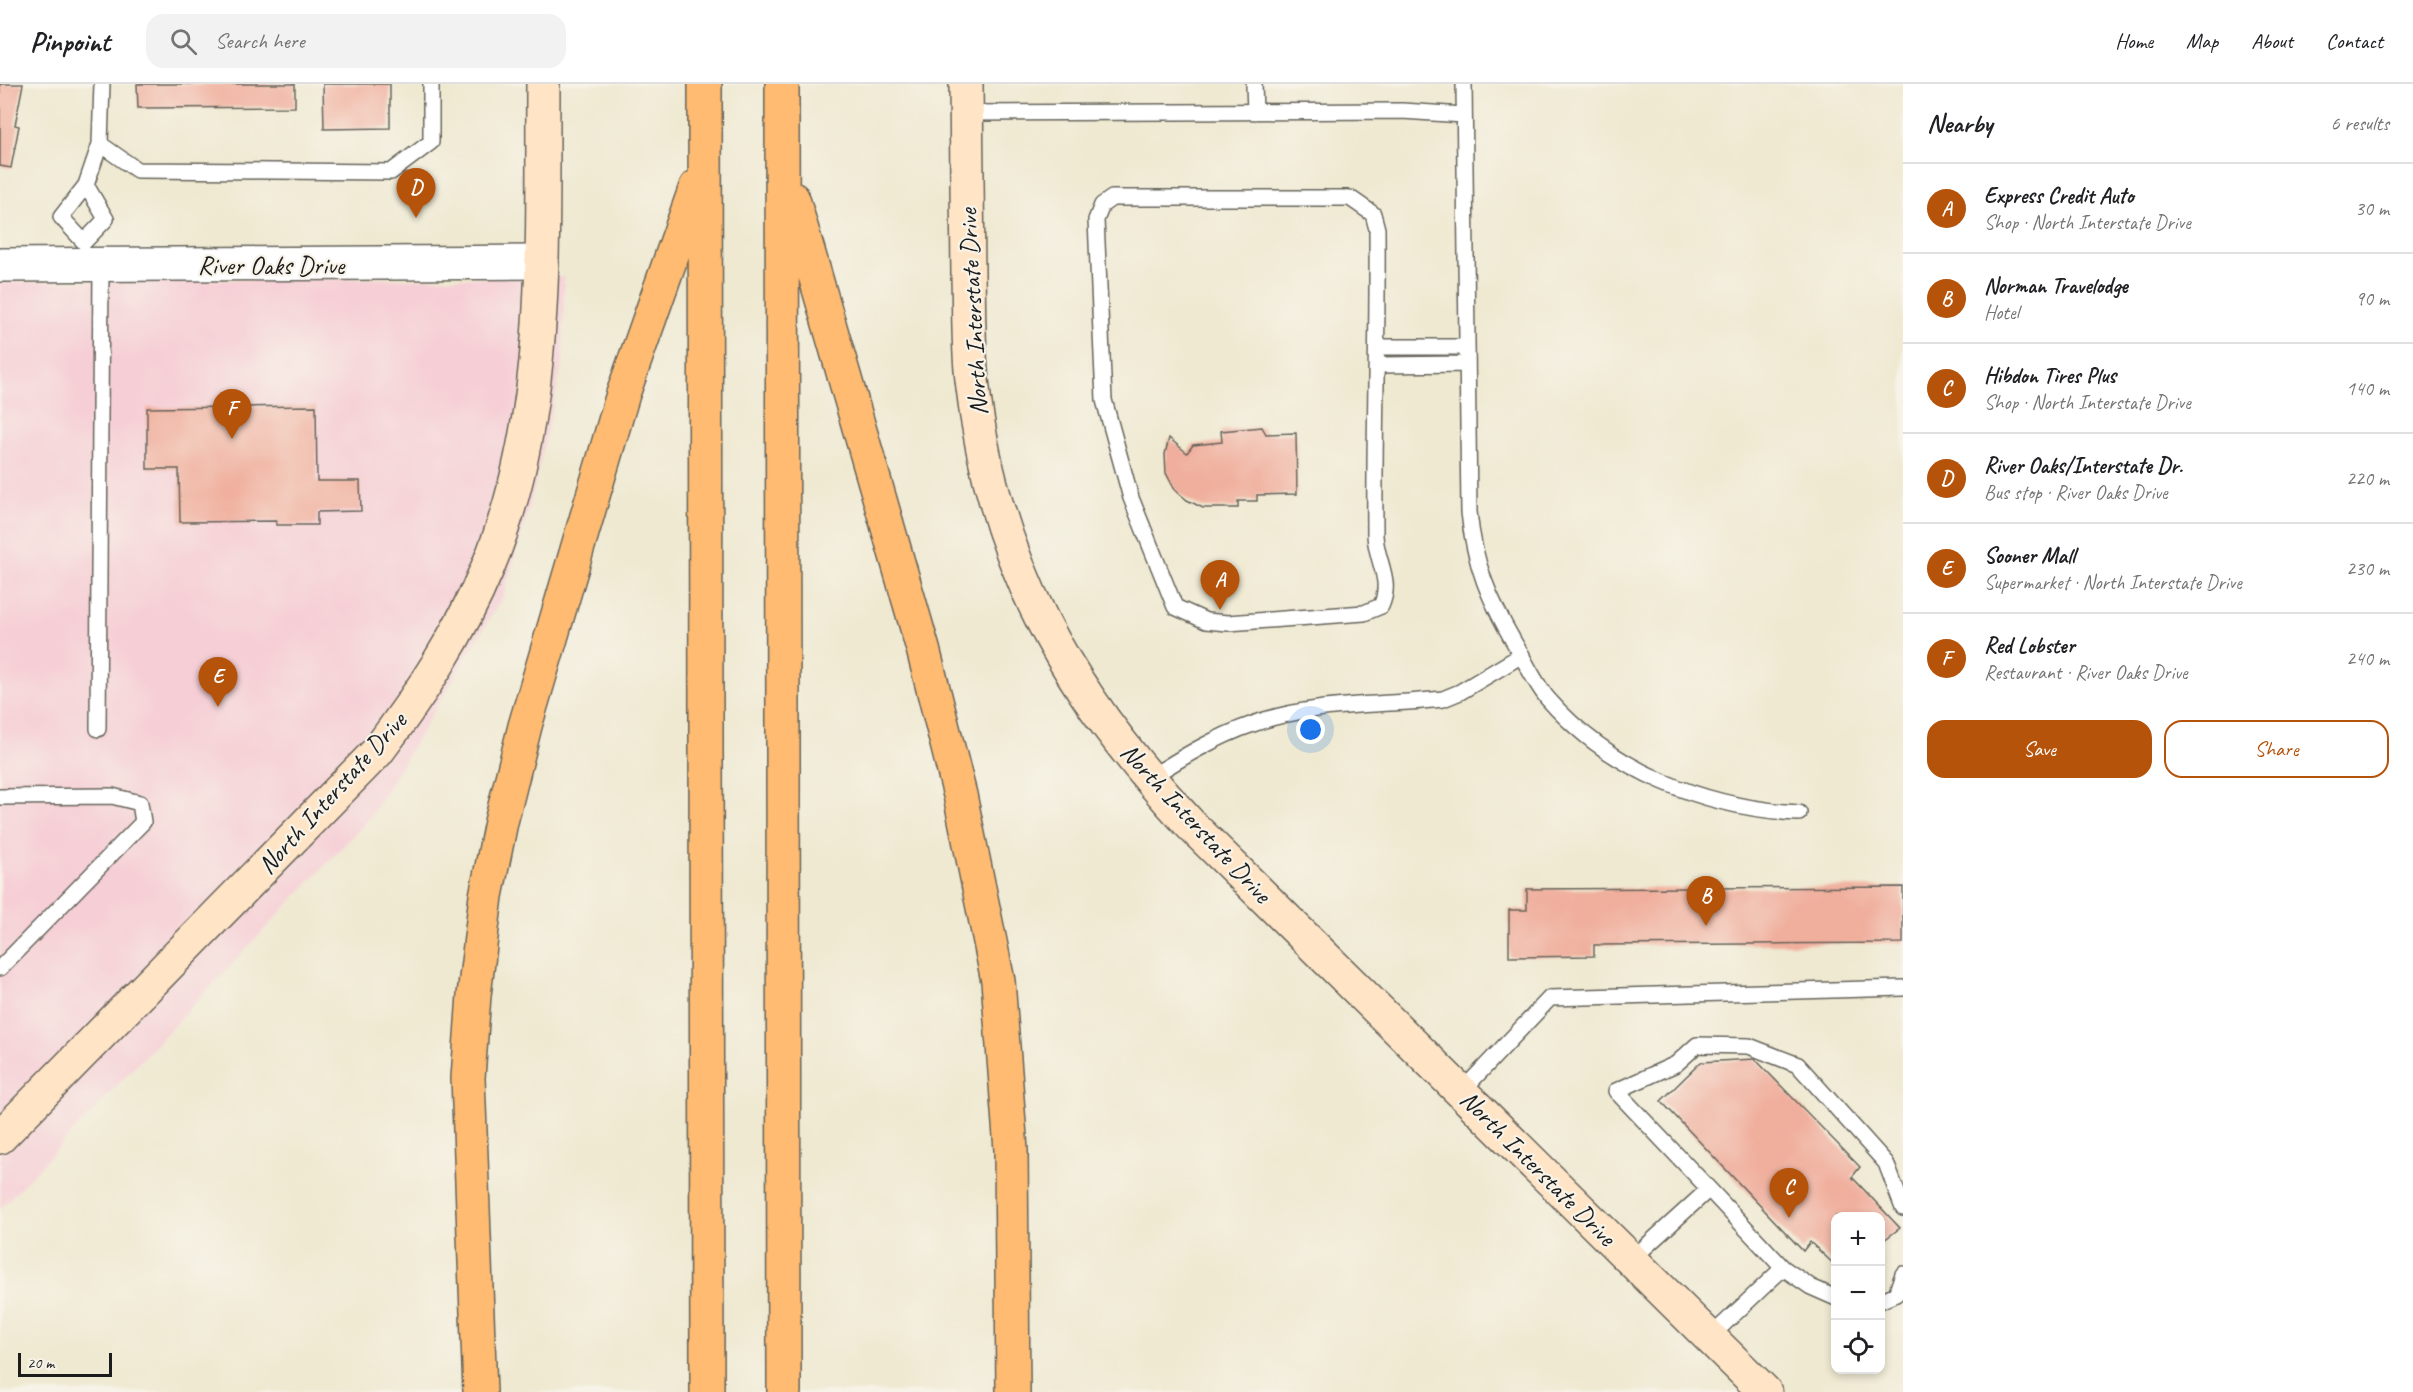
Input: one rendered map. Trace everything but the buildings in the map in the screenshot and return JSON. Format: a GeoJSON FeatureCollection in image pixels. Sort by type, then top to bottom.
{"type":"FeatureCollection","features":[{"type":"Feature","properties":{"kind":"highway"},"geometry":{"type":"LineString","coordinates":[[705,84],[707,1392]]}},
{"type":"Feature","properties":{"kind":"highway"},"geometry":{"type":"LineString","coordinates":[[782,84],[784,1392]]}},
{"type":"Feature","properties":{"kind":"highway"},"geometry":{"type":"LineString","coordinates":[[480,1392],[468,1078],[474,995],[486,896],[501,822],[525,726],[623,394],[705,163]]}},
{"type":"Feature","properties":{"kind":"highway"},"geometry":{"type":"LineString","coordinates":[[782,163],[923,649],[960,795],[998,981],[1011,1150],[1013,1392]]}},
{"type":"Feature","properties":{"kind":"main road","name":"North Interstate Drive"},"geometry":{"type":"LineString","coordinates":[[0,1137],[332,800],[376,752],[414,702],[452,641],[487,569],[507,514],[522,453],[533,385],[542,262],[543,84]]}},
{"type":"Feature","properties":{"kind":"main road","name":"North Interstate Drive"},"geometry":{"type":"LineString","coordinates":[[966,99],[972,378],[981,438],[995,504],[1017,567],[1056,650],[1107,727],[1148,779],[1765,1392]]}},
{"type":"Feature","properties":{"kind":"street","name":"River Oaks Drive"},"geometry":{"type":"LineString","coordinates":[[0,264],[90,257],[542,262]]}},
{"type":"Feature","properties":{"kind":"lane"},"geometry":{"type":"LineString","coordinates":[[90,257],[61,218],[86,185],[100,144],[102,84]]}},
{"type":"Feature","properties":{"kind":"lane"},"geometry":{"type":"LineString","coordinates":[[100,144],[137,170],[391,172],[431,142],[431,84]]}},
{"type":"Feature","properties":{"kind":"lane"},"geometry":{"type":"LineString","coordinates":[[1254,84],[1255,112]]}},
{"type":"Feature","properties":{"kind":"lane"},"geometry":{"type":"LineString","coordinates":[[1464,84],[1467,460],[1472,543],[1492,604],[1546,697],[1602,746],[1656,780],[1683,792],[1767,811],[1799,813]]}},
{"type":"Feature","properties":{"kind":"lane"},"geometry":{"type":"LineString","coordinates":[[966,99],[1255,112],[1402,111],[1464,115]]}},
{"type":"Feature","properties":{"kind":"lane"},"geometry":{"type":"LineString","coordinates":[[86,185],[106,219],[90,257],[98,729]]}},
{"type":"Feature","properties":{"kind":"lane"},"geometry":{"type":"LineString","coordinates":[[1112,198],[1350,198],[1373,214],[1377,230],[1378,365],[1375,539],[1387,581],[1380,606],[1364,613],[1228,623],[1206,621],[1175,607],[1131,498],[1104,400],[1096,220],[1102,206],[1112,198]]}},
{"type":"Feature","properties":{"kind":"lane"},"geometry":{"type":"LineString","coordinates":[[1378,347],[1466,347]]}},
{"type":"Feature","properties":{"kind":"lane"},"geometry":{"type":"LineString","coordinates":[[1378,365],[1467,364]]}},
{"type":"Feature","properties":{"kind":"lane"},"geometry":{"type":"LineString","coordinates":[[1148,779],[1185,755],[1254,723],[1304,712],[1443,699],[1460,692],[1522,655]]}},
{"type":"Feature","properties":{"kind":"lane"},"geometry":{"type":"LineString","coordinates":[[0,797],[112,796],[140,802],[143,822],[4,961]]}},
{"type":"Feature","properties":{"kind":"lane"},"geometry":{"type":"LineString","coordinates":[[1461,1092],[1550,998],[1903,988]]}},
{"type":"Feature","properties":{"kind":"lane"},"geometry":{"type":"LineString","coordinates":[[1831,1296],[1811,1287],[1783,1268],[1616,1091],[1676,1064],[1697,1045],[1749,1046],[1798,1065],[1886,1163],[1903,1208]]}},
{"type":"Feature","properties":{"kind":"lane"},"geometry":{"type":"LineString","coordinates":[[1631,1260],[1709,1189]]}},
{"type":"Feature","properties":{"kind":"lane"},"geometry":{"type":"LineString","coordinates":[[1710,1337],[1783,1268]]}},
{"type":"Feature","properties":{"kind":"lane"},"geometry":{"type":"LineString","coordinates":[[1885,1299],[1896,1294],[1903,1275]]}},
{"type":"Feature","properties":{"kind":"shaded area"},"geometry":{"type":"Polygon","coordinates":[[[564,277],[563,361],[530,505],[504,595],[369,819],[0,1209],[0,282],[564,277]]]}},
{"type":"Feature","properties":{"kind":"place","name":"River Oaks/Interstate Dr."},"geometry":{"type":"Point","coordinates":[416,218]}},
{"type":"Feature","properties":{"kind":"place","name":"Red Lobster"},"geometry":{"type":"Point","coordinates":[232,439]}},
{"type":"Feature","properties":{"kind":"place","name":"Express Credit Auto"},"geometry":{"type":"Point","coordinates":[1220,610]}},
{"type":"Feature","properties":{"kind":"place","name":"Sooner Mall"},"geometry":{"type":"Point","coordinates":[218,707]}},
{"type":"Feature","properties":{"kind":"place","name":"Norman Travelodge"},"geometry":{"type":"Point","coordinates":[1706,926]}},
{"type":"Feature","properties":{"kind":"place","name":"Hibdon Tires Plus"},"geometry":{"type":"Point","coordinates":[1789,1218]}}]}
